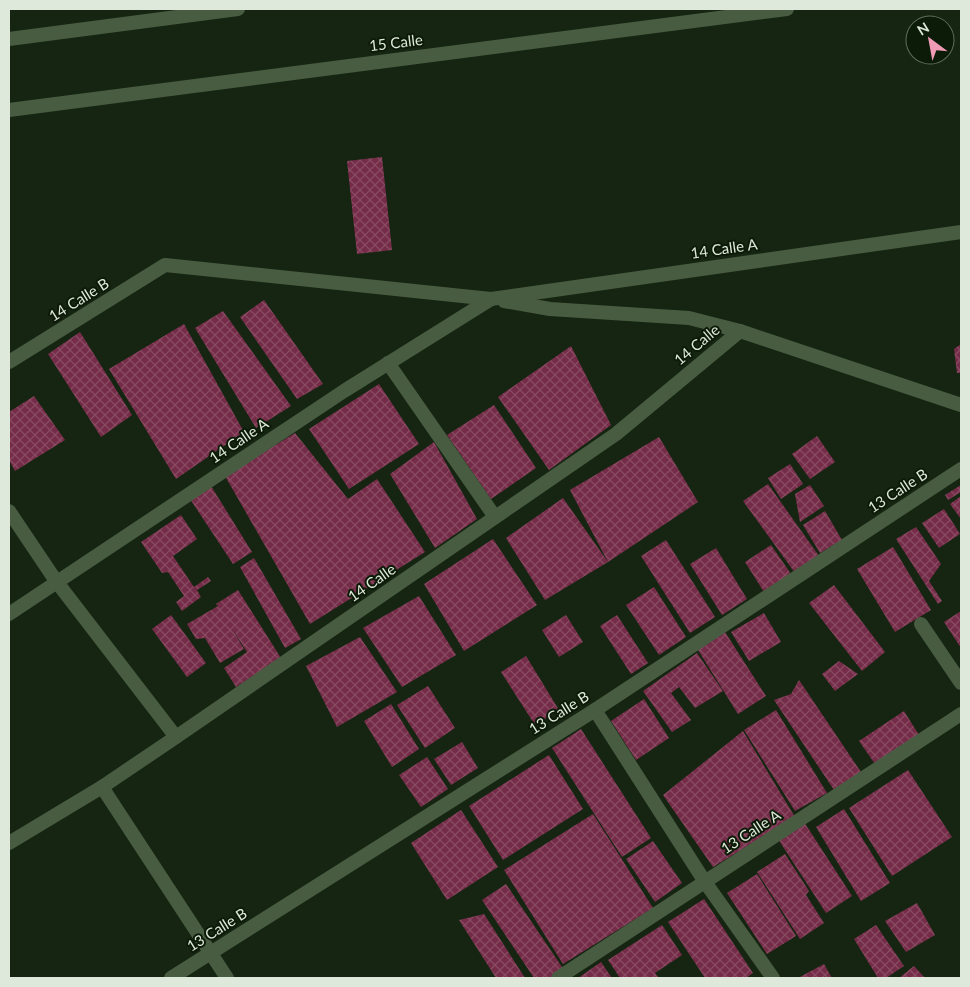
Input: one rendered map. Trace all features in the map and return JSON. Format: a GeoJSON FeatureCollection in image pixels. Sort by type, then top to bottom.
{"type":"FeatureCollection","features":[{"type":"Feature","properties":{"kind":"street"},"geometry":{"type":"LineString","coordinates":[[9,39],[168,13],[238,9]]}},
{"type":"Feature","properties":{"kind":"street","name":"15 Calle"},"geometry":{"type":"LineString","coordinates":[[9,110],[787,9]]}},
{"type":"Feature","properties":{"kind":"street","name":"14 Calle A"},"geometry":{"type":"LineString","coordinates":[[166,265],[491,299],[961,232]]}},
{"type":"Feature","properties":{"kind":"street","name":"14 Calle B"},"geometry":{"type":"LineString","coordinates":[[9,362],[166,265]]}},
{"type":"Feature","properties":{"kind":"street"},"geometry":{"type":"LineString","coordinates":[[491,299],[550,309],[689,318],[740,331],[961,405]]}},
{"type":"Feature","properties":{"kind":"street","name":"14 Calle A"},"geometry":{"type":"LineString","coordinates":[[9,614],[56,581],[388,364],[491,299]]}},
{"type":"Feature","properties":{"kind":"street","name":"14 Calle"},"geometry":{"type":"LineString","coordinates":[[9,843],[102,787],[176,738],[616,434],[740,331]]}},
{"type":"Feature","properties":{"kind":"street"},"geometry":{"type":"LineString","coordinates":[[388,364],[495,518]]}},
{"type":"Feature","properties":{"kind":"street","name":"13 Calle B"},"geometry":{"type":"LineString","coordinates":[[171,978],[594,710],[961,469]]}},
{"type":"Feature","properties":{"kind":"street"},"geometry":{"type":"LineString","coordinates":[[9,511],[56,581],[176,738]]}},
{"type":"Feature","properties":{"kind":"street"},"geometry":{"type":"LineString","coordinates":[[921,624],[961,683]]}},
{"type":"Feature","properties":{"kind":"street"},"geometry":{"type":"LineString","coordinates":[[594,710],[705,882],[773,978]]}},
{"type":"Feature","properties":{"kind":"street","name":"13 Calle A"},"geometry":{"type":"LineString","coordinates":[[558,978],[961,714]]}},
{"type":"Feature","properties":{"kind":"street"},"geometry":{"type":"LineString","coordinates":[[102,787],[227,978]]}},
{"type":"Feature","properties":{"kind":"building"},"geometry":{"type":"Polygon","coordinates":[[[382,157],[392,250],[357,254],[347,161],[382,157]]]}},
{"type":"Feature","properties":{"kind":"building"},"geometry":{"type":"Polygon","coordinates":[[[264,300],[323,384],[297,399],[240,317],[264,300]]]}},
{"type":"Feature","properties":{"kind":"building"},"geometry":{"type":"Polygon","coordinates":[[[223,311],[291,406],[256,428],[195,328],[223,311]]]}},
{"type":"Feature","properties":{"kind":"building"},"geometry":{"type":"Polygon","coordinates":[[[184,324],[244,432],[176,479],[109,369],[184,324]]]}},
{"type":"Feature","properties":{"kind":"building"},"geometry":{"type":"Polygon","coordinates":[[[80,332],[132,415],[101,437],[48,354],[80,332]]]}},
{"type":"Feature","properties":{"kind":"building"},"geometry":{"type":"Polygon","coordinates":[[[961,344],[961,373],[957,373],[954,349],[961,344]]]}},
{"type":"Feature","properties":{"kind":"building"},"geometry":{"type":"Polygon","coordinates":[[[571,346],[611,425],[549,470],[498,397],[571,346]]]}},
{"type":"Feature","properties":{"kind":"building"},"geometry":{"type":"Polygon","coordinates":[[[379,384],[419,444],[349,489],[309,429],[379,384]]]}},
{"type":"Feature","properties":{"kind":"building"},"geometry":{"type":"Polygon","coordinates":[[[34,396],[65,440],[15,471],[9,460],[9,412],[34,396]]]}},
{"type":"Feature","properties":{"kind":"building"},"geometry":{"type":"Polygon","coordinates":[[[494,405],[536,468],[491,499],[447,435],[494,405]]]}},
{"type":"Feature","properties":{"kind":"building"},"geometry":{"type":"Polygon","coordinates":[[[295,433],[348,499],[377,479],[425,552],[310,624],[225,476],[295,433]]]}},
{"type":"Feature","properties":{"kind":"building"},"geometry":{"type":"Polygon","coordinates":[[[817,436],[835,462],[810,479],[792,454],[817,436]]]}},
{"type":"Feature","properties":{"kind":"building"},"geometry":{"type":"Polygon","coordinates":[[[659,437],[698,502],[608,562],[570,490],[659,437]]]}},
{"type":"Feature","properties":{"kind":"building"},"geometry":{"type":"Polygon","coordinates":[[[434,442],[477,519],[435,548],[390,474],[434,442]]]}},
{"type":"Feature","properties":{"kind":"building"},"geometry":{"type":"Polygon","coordinates":[[[790,464],[803,484],[781,499],[768,478],[790,464]]]}},
{"type":"Feature","properties":{"kind":"building"},"geometry":{"type":"Polygon","coordinates":[[[768,484],[819,556],[795,573],[743,501],[768,484]]]}},
{"type":"Feature","properties":{"kind":"building"},"geometry":{"type":"Polygon","coordinates":[[[810,485],[824,506],[800,522],[795,494],[810,485]]]}},
{"type":"Feature","properties":{"kind":"building"},"geometry":{"type":"Polygon","coordinates":[[[961,485],[961,492],[948,500],[945,495],[961,485]]]}},
{"type":"Feature","properties":{"kind":"building"},"geometry":{"type":"Polygon","coordinates":[[[211,486],[252,552],[233,564],[190,499],[211,486]]]}},
{"type":"Feature","properties":{"kind":"building"},"geometry":{"type":"Polygon","coordinates":[[[961,496],[961,519],[950,504],[961,496]]]}},
{"type":"Feature","properties":{"kind":"building"},"geometry":{"type":"Polygon","coordinates":[[[563,498],[608,562],[545,600],[506,538],[563,498]]]}},
{"type":"Feature","properties":{"kind":"building"},"geometry":{"type":"Polygon","coordinates":[[[944,509],[960,534],[939,548],[922,523],[944,509]]]}},
{"type":"Feature","properties":{"kind":"building"},"geometry":{"type":"Polygon","coordinates":[[[825,511],[842,540],[820,553],[803,525],[825,511]]]}},
{"type":"Feature","properties":{"kind":"building"},"geometry":{"type":"Polygon","coordinates":[[[181,515],[197,539],[173,556],[194,587],[208,577],[211,581],[197,590],[201,597],[182,611],[176,602],[184,596],[168,572],[162,573],[141,542],[181,515]]]}},
{"type":"Feature","properties":{"kind":"building"},"geometry":{"type":"Polygon","coordinates":[[[916,527],[941,564],[929,581],[942,601],[938,604],[896,539],[916,527]]]}},
{"type":"Feature","properties":{"kind":"building"},"geometry":{"type":"Polygon","coordinates":[[[493,539],[537,605],[464,651],[424,584],[493,539]]]}},
{"type":"Feature","properties":{"kind":"building"},"geometry":{"type":"Polygon","coordinates":[[[666,540],[715,617],[690,633],[641,556],[666,540]]]}},
{"type":"Feature","properties":{"kind":"building"},"geometry":{"type":"Polygon","coordinates":[[[771,545],[791,574],[764,592],[745,562],[771,545]]]}},
{"type":"Feature","properties":{"kind":"building"},"geometry":{"type":"Polygon","coordinates":[[[893,547],[931,610],[895,632],[857,569],[893,547]]]}},
{"type":"Feature","properties":{"kind":"building"},"geometry":{"type":"Polygon","coordinates":[[[716,548],[747,599],[722,615],[690,564],[716,548]]]}},
{"type":"Feature","properties":{"kind":"building"},"geometry":{"type":"Polygon","coordinates":[[[254,558],[301,639],[285,648],[240,567],[254,558]]]}},
{"type":"Feature","properties":{"kind":"building"},"geometry":{"type":"Polygon","coordinates":[[[834,585],[885,652],[862,671],[809,603],[834,585]]]}},
{"type":"Feature","properties":{"kind":"building"},"geometry":{"type":"Polygon","coordinates":[[[654,587],[686,637],[659,655],[626,605],[654,587]]]}},
{"type":"Feature","properties":{"kind":"building"},"geometry":{"type":"Polygon","coordinates":[[[238,590],[281,658],[236,687],[224,668],[247,652],[231,627],[244,649],[220,663],[205,638],[196,639],[187,624],[218,606],[216,604],[238,590]]]}},
{"type":"Feature","properties":{"kind":"building"},"geometry":{"type":"Polygon","coordinates":[[[419,596],[456,655],[402,687],[363,628],[419,596]]]}},
{"type":"Feature","properties":{"kind":"building"},"geometry":{"type":"Polygon","coordinates":[[[961,611],[961,648],[944,622],[961,611]]]}},
{"type":"Feature","properties":{"kind":"building"},"geometry":{"type":"Polygon","coordinates":[[[764,613],[781,642],[749,661],[731,632],[764,613]]]}},
{"type":"Feature","properties":{"kind":"building"},"geometry":{"type":"Polygon","coordinates":[[[171,615],[206,663],[187,677],[152,629],[171,615]]]}},
{"type":"Feature","properties":{"kind":"building"},"geometry":{"type":"Polygon","coordinates":[[[566,615],[583,642],[559,657],[542,630],[566,615]]]}},
{"type":"Feature","properties":{"kind":"building"},"geometry":{"type":"Polygon","coordinates":[[[617,615],[648,663],[631,674],[600,626],[617,615]]]}},
{"type":"Feature","properties":{"kind":"building"},"geometry":{"type":"Polygon","coordinates":[[[725,632],[766,696],[738,714],[698,650],[725,632]]]}},
{"type":"Feature","properties":{"kind":"building"},"geometry":{"type":"Polygon","coordinates":[[[360,637],[397,692],[337,727],[306,666],[360,637]]]}},
{"type":"Feature","properties":{"kind":"building"},"geometry":{"type":"Polygon","coordinates":[[[697,653],[723,691],[695,708],[679,687],[671,693],[691,720],[672,732],[643,691],[697,653]]]}},
{"type":"Feature","properties":{"kind":"building"},"geometry":{"type":"Polygon","coordinates":[[[526,656],[559,710],[535,725],[501,672],[526,656]]]}},
{"type":"Feature","properties":{"kind":"building"},"geometry":{"type":"Polygon","coordinates":[[[839,661],[858,674],[835,691],[822,674],[839,661]]]}},
{"type":"Feature","properties":{"kind":"building"},"geometry":{"type":"Polygon","coordinates":[[[799,680],[861,772],[834,790],[774,700],[791,694],[799,680]]]}},
{"type":"Feature","properties":{"kind":"building"},"geometry":{"type":"Polygon","coordinates":[[[428,686],[455,728],[425,748],[397,705],[428,686]]]}},
{"type":"Feature","properties":{"kind":"building"},"geometry":{"type":"Polygon","coordinates":[[[644,699],[669,738],[636,760],[611,721],[644,699]]]}},
{"type":"Feature","properties":{"kind":"building"},"geometry":{"type":"Polygon","coordinates":[[[391,704],[419,749],[392,767],[364,721],[391,704]]]}},
{"type":"Feature","properties":{"kind":"building"},"geometry":{"type":"Polygon","coordinates":[[[776,710],[827,793],[795,811],[744,730],[776,710]]]}},
{"type":"Feature","properties":{"kind":"building"},"geometry":{"type":"Polygon","coordinates":[[[904,711],[919,735],[875,764],[859,741],[904,711]]]}},
{"type":"Feature","properties":{"kind":"building"},"geometry":{"type":"Polygon","coordinates":[[[581,729],[651,838],[622,857],[552,748],[581,729]]]}},
{"type":"Feature","properties":{"kind":"building"},"geometry":{"type":"Polygon","coordinates":[[[743,731],[795,817],[713,867],[663,795],[743,731]]]}},
{"type":"Feature","properties":{"kind":"building"},"geometry":{"type":"Polygon","coordinates":[[[462,742],[478,768],[451,785],[434,759],[462,742]]]}},
{"type":"Feature","properties":{"kind":"building"},"geometry":{"type":"Polygon","coordinates":[[[549,755],[583,809],[503,860],[469,806],[549,755]]]}},
{"type":"Feature","properties":{"kind":"building"},"geometry":{"type":"Polygon","coordinates":[[[427,757],[448,789],[421,807],[399,775],[427,757]]]}},
{"type":"Feature","properties":{"kind":"building"},"geometry":{"type":"Polygon","coordinates":[[[908,770],[952,837],[892,876],[849,808],[908,770]]]}},
{"type":"Feature","properties":{"kind":"building"},"geometry":{"type":"Polygon","coordinates":[[[844,809],[890,883],[861,901],[816,827],[844,809]]]}},
{"type":"Feature","properties":{"kind":"building"},"geometry":{"type":"Polygon","coordinates":[[[461,810],[498,867],[447,900],[411,843],[461,810]]]}},
{"type":"Feature","properties":{"kind":"building"},"geometry":{"type":"Polygon","coordinates":[[[593,814],[653,908],[563,964],[504,870],[593,814]]]}},
{"type":"Feature","properties":{"kind":"building"},"geometry":{"type":"Polygon","coordinates":[[[804,822],[852,896],[826,913],[778,839],[804,822]]]}},
{"type":"Feature","properties":{"kind":"building"},"geometry":{"type":"Polygon","coordinates":[[[653,841],[682,883],[655,902],[626,859],[653,841]]]}},
{"type":"Feature","properties":{"kind":"building"},"geometry":{"type":"Polygon","coordinates":[[[785,854],[809,891],[806,895],[824,923],[800,939],[757,872],[785,854]]]}},
{"type":"Feature","properties":{"kind":"building"},"geometry":{"type":"Polygon","coordinates":[[[757,874],[796,936],[767,954],[727,893],[757,874]]]}},
{"type":"Feature","properties":{"kind":"building"},"geometry":{"type":"Polygon","coordinates":[[[506,884],[564,970],[551,978],[534,978],[482,900],[506,884]]]}},
{"type":"Feature","properties":{"kind":"building"},"geometry":{"type":"Polygon","coordinates":[[[704,899],[753,973],[746,978],[705,978],[668,922],[704,899]]]}},
{"type":"Feature","properties":{"kind":"building"},"geometry":{"type":"Polygon","coordinates":[[[917,903],[935,935],[906,952],[885,921],[917,903]]]}},
{"type":"Feature","properties":{"kind":"building"},"geometry":{"type":"Polygon","coordinates":[[[484,914],[525,978],[496,978],[459,920],[484,914]]]}},
{"type":"Feature","properties":{"kind":"building"},"geometry":{"type":"Polygon","coordinates":[[[662,925],[682,955],[655,973],[659,978],[620,978],[608,960],[662,925]]]}},
{"type":"Feature","properties":{"kind":"building"},"geometry":{"type":"Polygon","coordinates":[[[876,925],[904,966],[886,978],[878,978],[854,939],[876,925]]]}},
{"type":"Feature","properties":{"kind":"building"},"geometry":{"type":"Polygon","coordinates":[[[601,962],[612,978],[578,978],[601,962]]]}},
{"type":"Feature","properties":{"kind":"building"},"geometry":{"type":"Polygon","coordinates":[[[824,964],[832,978],[798,978],[824,964]]]}},
{"type":"Feature","properties":{"kind":"building"},"geometry":{"type":"Polygon","coordinates":[[[914,966],[925,978],[899,978],[914,966]]]}}]}
